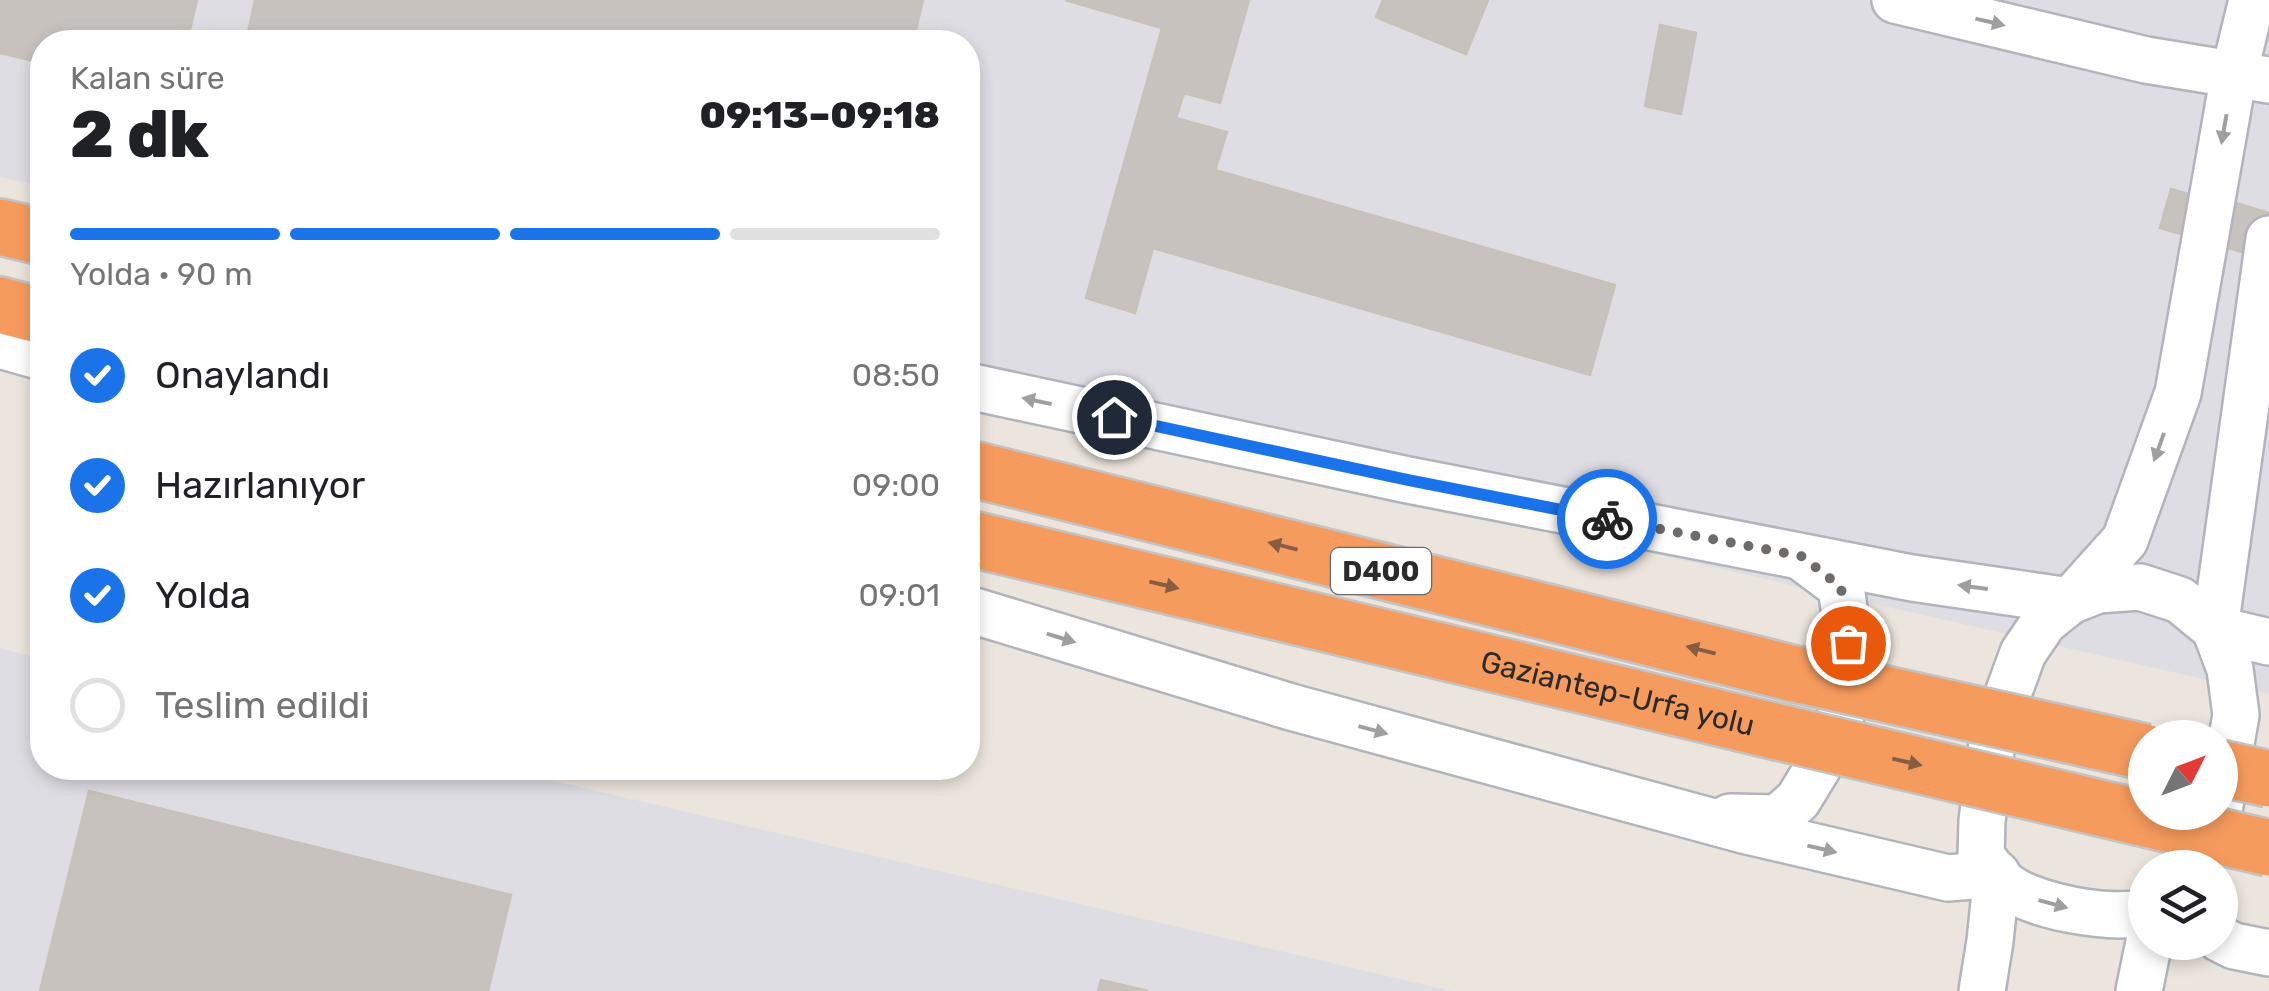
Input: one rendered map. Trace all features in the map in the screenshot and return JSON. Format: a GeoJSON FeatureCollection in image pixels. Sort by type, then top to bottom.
{"type":"FeatureCollection","features":[{"type":"Feature","properties":{"kind":"highway"},"geometry":{"type":"LineString","coordinates":[[0,226],[30,234]]}},
{"type":"Feature","properties":{"kind":"highway"},"geometry":{"type":"LineString","coordinates":[[0,306],[30,313]]}},
{"type":"Feature","properties":{"kind":"highway","name":"Gaziantep-Urfa yolu"},"geometry":{"type":"LineString","coordinates":[[980,471],[1795,674],[2128,748]]}},
{"type":"Feature","properties":{"kind":"highway","name":"Gaziantep-Urfa yolu"},"geometry":{"type":"LineString","coordinates":[[980,541],[2269,848]]}},
{"type":"Feature","properties":{"kind":"highway"},"geometry":{"type":"LineString","coordinates":[[2238,772],[2269,779]]}},
{"type":"Feature","properties":{"kind":"street"},"geometry":{"type":"LineString","coordinates":[[1895,0],[2146,60],[2252,77]]}},
{"type":"Feature","properties":{"kind":"street"},"geometry":{"type":"LineString","coordinates":[[2128,914],[2112,916],[2046,904],[2007,886],[1981,856],[1993,736],[2024,653],[2044,622],[2070,601],[2125,540],[2178,393],[2252,77],[2246,5]]}},
{"type":"Feature","properties":{"kind":"street"},"geometry":{"type":"LineString","coordinates":[[2235,720],[2230,669],[2215,629],[2269,239]]}},
{"type":"Feature","properties":{"kind":"street"},"geometry":{"type":"LineString","coordinates":[[0,345],[30,354]]}},
{"type":"Feature","properties":{"kind":"street"},"geometry":{"type":"LineString","coordinates":[[980,389],[1408,480],[1912,578],[2070,601],[2098,590],[2140,588],[2180,600],[2215,629],[2269,642]]}},
{"type":"Feature","properties":{"kind":"street"},"geometry":{"type":"LineString","coordinates":[[1693,817],[1778,818],[1798,800],[1840,731],[1848,643],[1841,587],[1801,556]]}},
{"type":"Feature","properties":{"kind":"street"},"geometry":{"type":"LineString","coordinates":[[980,614],[1292,708],[1693,817],[1948,878],[1996,874]]}},
{"type":"Feature","properties":{"kind":"street"},"geometry":{"type":"LineString","coordinates":[[1982,991],[1996,874]]}},
{"type":"Feature","properties":{"kind":"street"},"geometry":{"type":"LineString","coordinates":[[2238,947],[2269,953]]}},
{"type":"Feature","properties":{"kind":"street"},"geometry":{"type":"LineString","coordinates":[[2139,991],[2146,960]]}},
{"type":"Feature","properties":{"kind":"street"},"geometry":{"type":"LineString","coordinates":[[2161,960],[2164,991]]}},
{"type":"Feature","properties":{"kind":"shaded area"},"geometry":{"type":"Polygon","coordinates":[[[0,0],[2269,0],[2269,694],[980,400],[980,30],[30,30],[30,184],[0,177],[0,0]]]}},
{"type":"Feature","properties":{"kind":"shaded area"},"geometry":{"type":"Polygon","coordinates":[[[0,648],[30,656],[30,780],[550,780],[1451,991],[0,991],[0,648]]]}},
{"type":"Feature","properties":{"kind":"building"},"geometry":{"type":"Polygon","coordinates":[[[0,0],[197,0],[190,30],[30,30],[30,60],[0,53],[0,0]]]}},
{"type":"Feature","properties":{"kind":"building"},"geometry":{"type":"Polygon","coordinates":[[[255,0],[923,0],[916,30],[249,30],[255,0]]]}},
{"type":"Feature","properties":{"kind":"building"},"geometry":{"type":"Polygon","coordinates":[[[1065,0],[1249,0],[1220,103],[1184,93],[1176,118],[1227,132],[1215,170],[1615,285],[1590,375],[1153,248],[1135,313],[1086,298],[1162,28],[1065,0]]]}},
{"type":"Feature","properties":{"kind":"building"},"geometry":{"type":"Polygon","coordinates":[[[1383,0],[1488,0],[1466,54],[1376,17],[1383,0]]]}},
{"type":"Feature","properties":{"kind":"building"},"geometry":{"type":"Polygon","coordinates":[[[1660,25],[1696,33],[1681,114],[1645,106],[1660,25]]]}},
{"type":"Feature","properties":{"kind":"building"},"geometry":{"type":"Polygon","coordinates":[[[2171,189],[2269,213],[2269,260],[2160,228],[2171,189]]]}},
{"type":"Feature","properties":{"kind":"building"},"geometry":{"type":"Polygon","coordinates":[[[89,791],[511,895],[488,991],[40,991],[89,791]]]}},
{"type":"Feature","properties":{"kind":"building"},"geometry":{"type":"Polygon","coordinates":[[[1101,980],[1148,991],[1098,991],[1101,980]]]}},
{"type":"Feature","properties":{"kind":"way so far"},"geometry":{"type":"LineString","coordinates":[[1607,519],[1801,556],[1841,587],[1848,643]]}},
{"type":"Feature","properties":{"kind":"route"},"geometry":{"type":"LineString","coordinates":[[1114,417],[1607,519]]}}]}
